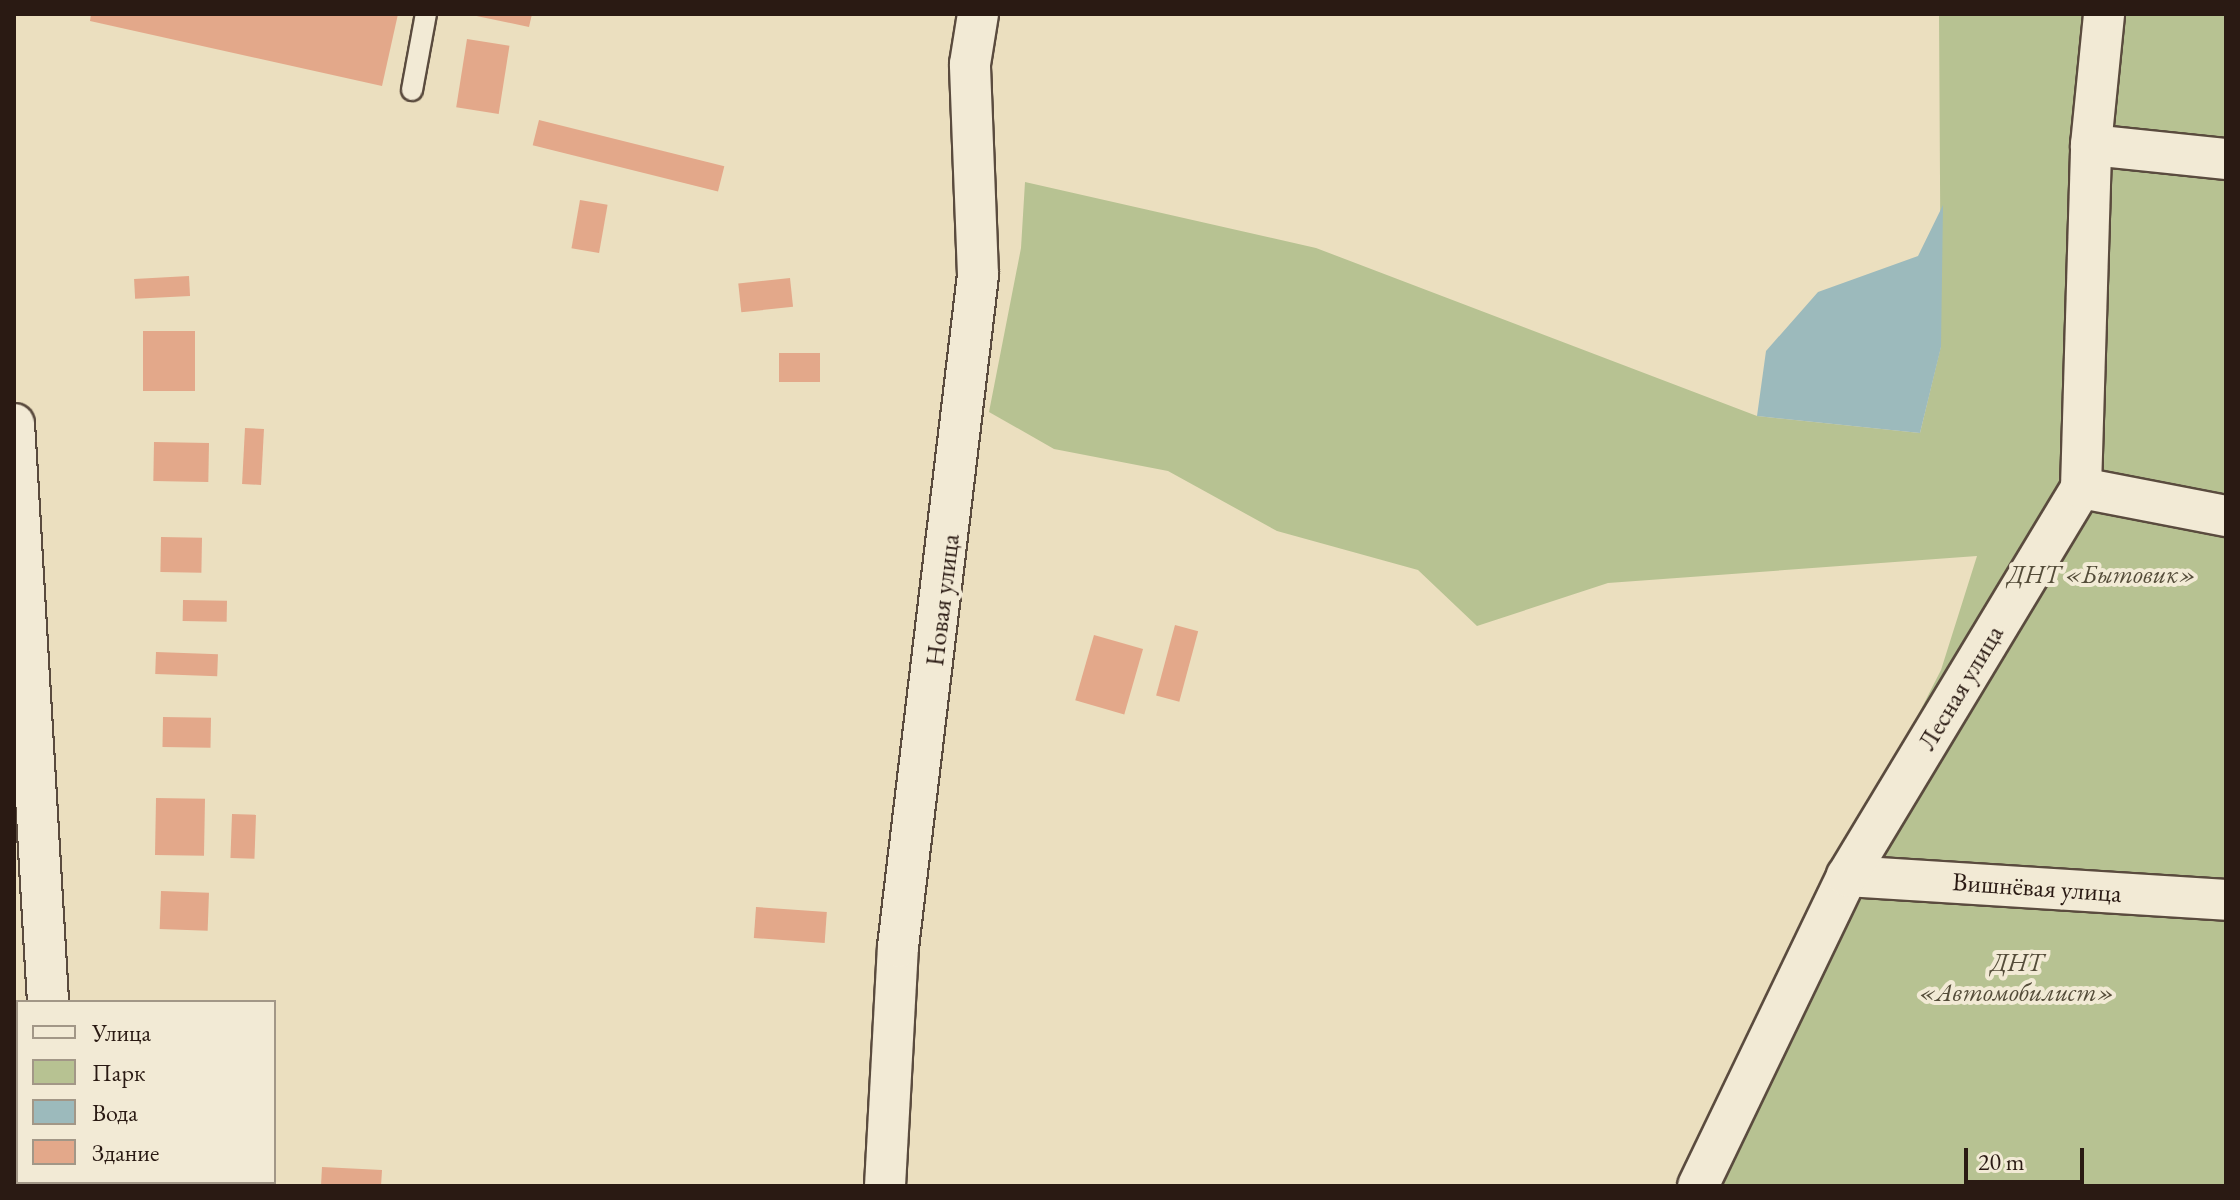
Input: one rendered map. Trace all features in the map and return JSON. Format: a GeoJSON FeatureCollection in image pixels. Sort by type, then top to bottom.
{"type":"FeatureCollection","features":[{"type":"Feature","properties":{"kind":"street","name":"Новая улица"},"geometry":{"type":"LineString","coordinates":[[885,1186],[898,947],[947,576],[978,275],[970,64],[978,14]]}},
{"type":"Feature","properties":{"kind":"street","name":"Лесная улица"},"geometry":{"type":"LineString","coordinates":[[1698,1186],[1847,876],[2081,488],[2091,145],[2104,14]]}},
{"type":"Feature","properties":{"kind":"street"},"geometry":{"type":"LineString","coordinates":[[2091,145],[2226,159]]}},
{"type":"Feature","properties":{"kind":"street"},"geometry":{"type":"LineString","coordinates":[[14,424],[48,1000]]}},
{"type":"Feature","properties":{"kind":"street"},"geometry":{"type":"LineString","coordinates":[[2081,488],[2226,516]]}},
{"type":"Feature","properties":{"kind":"street","name":"Вишнёвая улица"},"geometry":{"type":"LineString","coordinates":[[1847,876],[2226,900]]}},
{"type":"Feature","properties":{"kind":"lane"},"geometry":{"type":"LineString","coordinates":[[412,90],[426,14]]}},
{"type":"Feature","properties":{"kind":"green space"},"geometry":{"type":"Polygon","coordinates":[[[1939,14],[2226,14],[2226,1186],[1678,1186],[1941,670],[1977,556],[1608,583],[1477,626],[1418,570],[1277,531],[1168,471],[1054,449],[989,412],[1021,248],[1025,182],[1316,248],[1757,416],[1920,433],[1941,346],[1939,14]]]}},
{"type":"Feature","properties":{"kind":"water"},"geometry":{"type":"Polygon","coordinates":[[[1943,205],[1941,347],[1920,433],[1757,416],[1766,351],[1818,292],[1918,256],[1943,205]]]}},
{"type":"Feature","properties":{"kind":"building"},"geometry":{"type":"Polygon","coordinates":[[[91,14],[398,14],[382,86],[90,21],[91,14]]]}},
{"type":"Feature","properties":{"kind":"building"},"geometry":{"type":"Polygon","coordinates":[[[467,14],[532,14],[529,27],[467,14]]]}},
{"type":"Feature","properties":{"kind":"building"},"geometry":{"type":"Polygon","coordinates":[[[467,39],[509,46],[499,114],[456,107],[467,39]]]}},
{"type":"Feature","properties":{"kind":"building"},"geometry":{"type":"Polygon","coordinates":[[[539,120],[724,166],[718,191],[533,145],[539,120]]]}},
{"type":"Feature","properties":{"kind":"building"},"geometry":{"type":"Polygon","coordinates":[[[580,200],[608,205],[599,253],[571,248],[580,200]]]}},
{"type":"Feature","properties":{"kind":"building"},"geometry":{"type":"Polygon","coordinates":[[[189,276],[190,296],[135,299],[134,279],[189,276]]]}},
{"type":"Feature","properties":{"kind":"building"},"geometry":{"type":"Polygon","coordinates":[[[790,278],[793,307],[741,312],[738,283],[790,278]]]}},
{"type":"Feature","properties":{"kind":"building"},"geometry":{"type":"Polygon","coordinates":[[[143,331],[195,331],[195,391],[143,391],[143,331]]]}},
{"type":"Feature","properties":{"kind":"building"},"geometry":{"type":"Polygon","coordinates":[[[779,353],[820,353],[820,382],[779,382],[779,353]]]}},
{"type":"Feature","properties":{"kind":"building"},"geometry":{"type":"Polygon","coordinates":[[[245,428],[264,429],[261,485],[242,484],[245,428]]]}},
{"type":"Feature","properties":{"kind":"building"},"geometry":{"type":"Polygon","coordinates":[[[154,442],[209,443],[208,482],[153,481],[154,442]]]}},
{"type":"Feature","properties":{"kind":"building"},"geometry":{"type":"Polygon","coordinates":[[[161,537],[202,538],[201,573],[160,572],[161,537]]]}},
{"type":"Feature","properties":{"kind":"building"},"geometry":{"type":"Polygon","coordinates":[[[183,600],[227,601],[227,622],[183,621],[183,600]]]}},
{"type":"Feature","properties":{"kind":"building"},"geometry":{"type":"Polygon","coordinates":[[[1175,625],[1198,631],[1179,702],[1156,696],[1175,625]]]}},
{"type":"Feature","properties":{"kind":"building"},"geometry":{"type":"Polygon","coordinates":[[[1094,635],[1143,649],[1124,714],[1075,700],[1094,635]]]}},
{"type":"Feature","properties":{"kind":"building"},"geometry":{"type":"Polygon","coordinates":[[[156,652],[218,654],[217,676],[155,674],[156,652]]]}},
{"type":"Feature","properties":{"kind":"building"},"geometry":{"type":"Polygon","coordinates":[[[163,717],[211,718],[210,748],[162,747],[163,717]]]}},
{"type":"Feature","properties":{"kind":"building"},"geometry":{"type":"Polygon","coordinates":[[[156,798],[205,799],[204,856],[155,855],[156,798]]]}},
{"type":"Feature","properties":{"kind":"building"},"geometry":{"type":"Polygon","coordinates":[[[232,814],[256,815],[254,859],[230,858],[232,814]]]}},
{"type":"Feature","properties":{"kind":"building"},"geometry":{"type":"Polygon","coordinates":[[[161,891],[209,893],[208,931],[160,929],[161,891]]]}},
{"type":"Feature","properties":{"kind":"building"},"geometry":{"type":"Polygon","coordinates":[[[756,907],[827,912],[825,943],[754,938],[756,907]]]}},
{"type":"Feature","properties":{"kind":"building"},"geometry":{"type":"Polygon","coordinates":[[[322,1167],[382,1170],[381,1186],[321,1186],[322,1167]]]}},
{"type":"Feature","properties":{"kind":"park label","name":"ДНТ «Бытовик»"},"geometry":{"type":"Point","coordinates":[2102,575]}},
{"type":"Feature","properties":{"kind":"park label","name":"ДНТ «Автомобилист»"},"geometry":{"type":"Point","coordinates":[2017,978]}}]}
